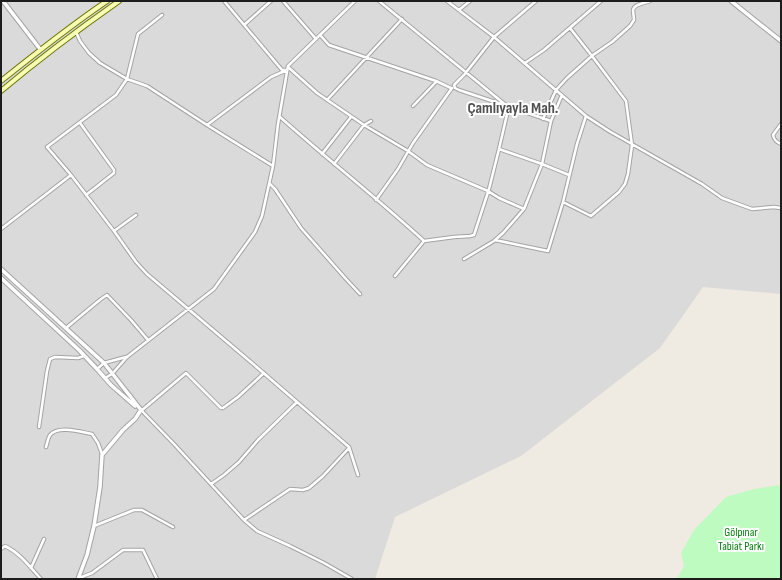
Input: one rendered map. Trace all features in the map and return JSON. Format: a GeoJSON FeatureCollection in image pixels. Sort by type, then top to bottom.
{"type":"FeatureCollection","features":[{"type":"Feature","properties":{"kind":"main road"},"geometry":{"type":"LineString","coordinates":[[1,81],[79,20],[107,1]]}},
{"type":"Feature","properties":{"kind":"main road"},"geometry":{"type":"LineString","coordinates":[[1,91],[22,73],[119,1]]}},
{"type":"Feature","properties":{"kind":"street"},"geometry":{"type":"LineString","coordinates":[[3,1],[40,50]]}},
{"type":"Feature","properties":{"kind":"street"},"geometry":{"type":"LineString","coordinates":[[224,1],[282,70],[287,70]]}},
{"type":"Feature","properties":{"kind":"street"},"geometry":{"type":"LineString","coordinates":[[244,25],[271,1]]}},
{"type":"Feature","properties":{"kind":"street"},"geometry":{"type":"LineString","coordinates":[[283,1],[316,39]]}},
{"type":"Feature","properties":{"kind":"street"},"geometry":{"type":"LineString","coordinates":[[105,378],[112,374],[126,357],[214,289],[255,232],[262,216],[270,183],[279,116],[288,66],[355,1]]}},
{"type":"Feature","properties":{"kind":"street"},"geometry":{"type":"LineString","coordinates":[[379,1],[467,72],[507,106],[508,110],[488,191],[474,235],[424,241],[395,276]]}},
{"type":"Feature","properties":{"kind":"street"},"geometry":{"type":"LineString","coordinates":[[447,1],[494,37],[586,116],[609,131],[702,184],[722,198],[752,209],[774,207],[781,208]]}},
{"type":"Feature","properties":{"kind":"street"},"geometry":{"type":"LineString","coordinates":[[459,10],[470,1]]}},
{"type":"Feature","properties":{"kind":"street"},"geometry":{"type":"LineString","coordinates":[[376,200],[398,169],[420,132],[451,88],[467,72],[494,37],[536,1]]}},
{"type":"Feature","properties":{"kind":"street"},"geometry":{"type":"LineString","coordinates":[[524,63],[544,50],[601,1]]}},
{"type":"Feature","properties":{"kind":"street"},"geometry":{"type":"LineString","coordinates":[[543,118],[556,90],[592,56],[603,49],[630,26],[634,20],[634,8],[650,1]]}},
{"type":"Feature","properties":{"kind":"street"},"geometry":{"type":"LineString","coordinates":[[731,1],[781,41]]}},
{"type":"Feature","properties":{"kind":"street"},"geometry":{"type":"LineString","coordinates":[[162,15],[138,34],[127,79],[116,96],[47,147],[71,175],[136,262],[147,274],[189,308],[349,447],[358,475]]}},
{"type":"Feature","properties":{"kind":"street"},"geometry":{"type":"LineString","coordinates":[[327,100],[402,19]]}},
{"type":"Feature","properties":{"kind":"street"},"geometry":{"type":"LineString","coordinates":[[563,202],[592,216],[619,192],[625,184],[632,145],[626,101],[570,28]]}},
{"type":"Feature","properties":{"kind":"street"},"geometry":{"type":"LineString","coordinates":[[76,32],[80,41],[89,53],[100,63],[127,79],[147,86],[273,166]]}},
{"type":"Feature","properties":{"kind":"street"},"geometry":{"type":"LineString","coordinates":[[320,35],[329,45],[436,81],[451,88]]}},
{"type":"Feature","properties":{"kind":"street"},"geometry":{"type":"LineString","coordinates":[[288,66],[317,93],[351,117],[408,151],[427,165],[488,191],[499,198],[524,209]]}},
{"type":"Feature","properties":{"kind":"street"},"geometry":{"type":"LineString","coordinates":[[207,125],[271,77],[287,70]]}},
{"type":"Feature","properties":{"kind":"street"},"geometry":{"type":"LineString","coordinates":[[413,106],[436,81]]}},
{"type":"Feature","properties":{"kind":"street"},"geometry":{"type":"LineString","coordinates":[[454,85],[455,88],[459,90],[551,121]]}},
{"type":"Feature","properties":{"kind":"street"},"geometry":{"type":"LineString","coordinates":[[464,259],[504,233],[524,209],[542,164],[551,121],[562,95]]}},
{"type":"Feature","properties":{"kind":"street"},"geometry":{"type":"LineString","coordinates":[[279,116],[424,241]]}},
{"type":"Feature","properties":{"kind":"street"},"geometry":{"type":"LineString","coordinates":[[495,240],[548,251],[586,116]]}},
{"type":"Feature","properties":{"kind":"street"},"geometry":{"type":"LineString","coordinates":[[322,154],[351,117]]}},
{"type":"Feature","properties":{"kind":"street"},"geometry":{"type":"LineString","coordinates":[[80,122],[114,170],[114,173],[86,195]]}},
{"type":"Feature","properties":{"kind":"street"},"geometry":{"type":"LineString","coordinates":[[334,164],[364,125],[371,122]]}},
{"type":"Feature","properties":{"kind":"street"},"geometry":{"type":"LineString","coordinates":[[781,124],[773,135],[776,142],[781,144]]}},
{"type":"Feature","properties":{"kind":"street"},"geometry":{"type":"LineString","coordinates":[[499,148],[569,175]]}},
{"type":"Feature","properties":{"kind":"street"},"geometry":{"type":"LineString","coordinates":[[1,229],[71,175]]}},
{"type":"Feature","properties":{"kind":"street"},"geometry":{"type":"LineString","coordinates":[[270,183],[302,228],[360,294]]}},
{"type":"Feature","properties":{"kind":"street"},"geometry":{"type":"LineString","coordinates":[[114,231],[136,215]]}},
{"type":"Feature","properties":{"kind":"street"},"geometry":{"type":"LineString","coordinates":[[1,269],[104,363],[141,411]]}},
{"type":"Feature","properties":{"kind":"street"},"geometry":{"type":"LineString","coordinates":[[1,278],[84,356],[111,386],[141,411],[174,444],[244,520],[257,531],[352,579]]}},
{"type":"Feature","properties":{"kind":"street"},"geometry":{"type":"LineString","coordinates":[[66,328],[107,295],[148,340]]}},
{"type":"Feature","properties":{"kind":"street"},"geometry":{"type":"LineString","coordinates":[[39,427],[46,371],[50,359],[55,357],[78,358],[84,356]]}},
{"type":"Feature","properties":{"kind":"street"},"geometry":{"type":"LineString","coordinates":[[97,369],[104,363],[126,357]]}},
{"type":"Feature","properties":{"kind":"street"},"geometry":{"type":"LineString","coordinates":[[102,455],[141,411],[186,373],[221,408],[223,408],[238,397],[264,373]]}},
{"type":"Feature","properties":{"kind":"street"},"geometry":{"type":"LineString","coordinates":[[211,484],[224,475],[238,462],[297,402]]}},
{"type":"Feature","properties":{"kind":"street"},"geometry":{"type":"LineString","coordinates":[[46,447],[49,435],[58,429],[70,430],[92,434],[98,443],[102,455],[100,487],[94,526],[88,555],[78,579]]}},
{"type":"Feature","properties":{"kind":"street"},"geometry":{"type":"LineString","coordinates":[[244,520],[290,489],[303,490],[308,488],[323,476],[349,447]]}},
{"type":"Feature","properties":{"kind":"street"},"geometry":{"type":"LineString","coordinates":[[94,526],[134,510],[142,510],[173,527]]}},
{"type":"Feature","properties":{"kind":"street"},"geometry":{"type":"LineString","coordinates":[[31,568],[44,538]]}},
{"type":"Feature","properties":{"kind":"street"},"geometry":{"type":"LineString","coordinates":[[2,547],[5,546],[14,551],[41,579]]}},
{"type":"Feature","properties":{"kind":"street"},"geometry":{"type":"LineString","coordinates":[[78,579],[92,573],[123,550],[143,550],[157,579]]}},
{"type":"Feature","properties":{"kind":"shaded area"},"geometry":{"type":"Polygon","coordinates":[[[1,1],[781,1],[781,294],[703,287],[660,348],[521,456],[395,517],[375,579],[1,579],[1,1]]]}},
{"type":"Feature","properties":{"kind":"green space","name":"Gölpınar Tabiat Parkı"},"geometry":{"type":"Polygon","coordinates":[[[781,485],[781,579],[677,579],[684,566],[681,553],[694,530],[726,497],[754,489],[781,485]]]}},
{"type":"Feature","properties":{"kind":"district","name":"Çamlıyayla Mah."},"geometry":{"type":"Point","coordinates":[513,108]}}]}
